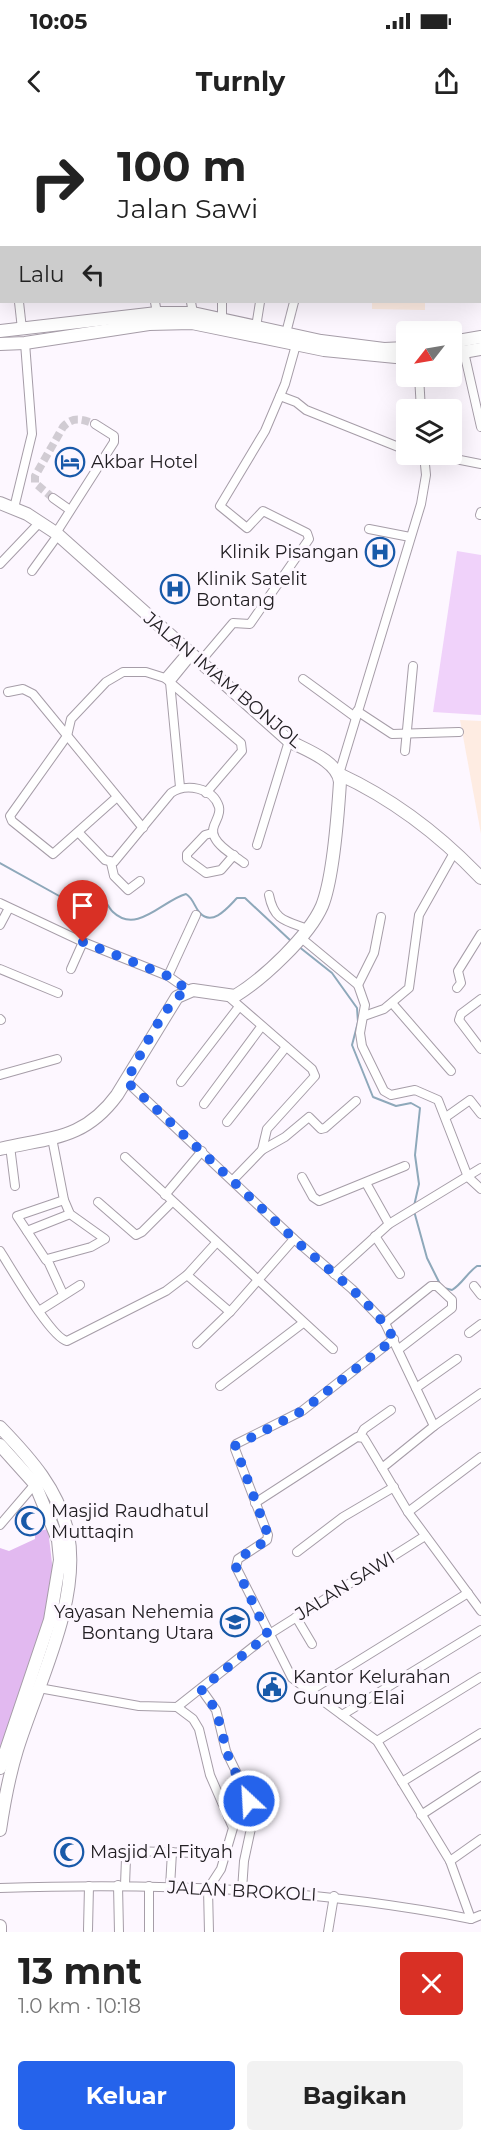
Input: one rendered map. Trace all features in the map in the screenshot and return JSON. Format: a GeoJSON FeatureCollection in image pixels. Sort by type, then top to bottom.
{"type":"FeatureCollection","features":[{"type":"Feature","properties":{"kind":"street"},"geometry":{"type":"LineString","coordinates":[[19,303],[22,329]]}},
{"type":"Feature","properties":{"kind":"street"},"geometry":{"type":"LineString","coordinates":[[221,324],[222,303]]}},
{"type":"Feature","properties":{"kind":"street"},"geometry":{"type":"LineString","coordinates":[[256,327],[261,303]]}},
{"type":"Feature","properties":{"kind":"street"},"geometry":{"type":"LineString","coordinates":[[286,333],[294,303]]}},
{"type":"Feature","properties":{"kind":"street"},"geometry":{"type":"LineString","coordinates":[[0,331],[156,307],[192,307],[221,324],[296,345],[396,357]]}},
{"type":"Feature","properties":{"kind":"street"},"geometry":{"type":"LineString","coordinates":[[0,344],[25,343],[149,324],[192,323],[256,327],[384,349],[396,348]]}},
{"type":"Feature","properties":{"kind":"street"},"geometry":{"type":"LineString","coordinates":[[462,340],[481,337]]}},
{"type":"Feature","properties":{"kind":"street"},"geometry":{"type":"LineString","coordinates":[[14,508],[30,450],[32,409],[25,343]]}},
{"type":"Feature","properties":{"kind":"street"},"geometry":{"type":"LineString","coordinates":[[167,680],[233,623],[250,624],[309,539],[307,533],[263,511],[248,528],[221,508],[264,433],[280,396],[296,345]]}},
{"type":"Feature","properties":{"kind":"street"},"geometry":{"type":"LineString","coordinates":[[462,352],[481,349]]}},
{"type":"Feature","properties":{"kind":"street"},"geometry":{"type":"LineString","coordinates":[[462,366],[481,427]]}},
{"type":"Feature","properties":{"kind":"street"},"geometry":{"type":"LineString","coordinates":[[280,396],[306,410],[396,446]]}},
{"type":"Feature","properties":{"kind":"street"},"geometry":{"type":"LineString","coordinates":[[32,571],[114,441],[114,436],[95,424]]}},
{"type":"Feature","properties":{"kind":"street"},"geometry":{"type":"LineString","coordinates":[[462,460],[481,464]]}},
{"type":"Feature","properties":{"kind":"street"},"geometry":{"type":"LineString","coordinates":[[0,903],[83,942],[168,976],[188,990],[229,997],[240,993],[299,938],[318,913],[326,892],[337,817],[339,774],[424,489],[424,465]]}},
{"type":"Feature","properties":{"kind":"street"},"geometry":{"type":"LineString","coordinates":[[53,498],[70,510]]}},
{"type":"Feature","properties":{"kind":"street","name":"JALAN IMAM BONJOL"},"geometry":{"type":"LineString","coordinates":[[0,503],[40,522],[57,534],[289,741],[328,763],[339,774],[367,787],[398,807],[455,851],[481,878]]}},
{"type":"Feature","properties":{"kind":"street"},"geometry":{"type":"LineString","coordinates":[[0,564],[40,522]]}},
{"type":"Feature","properties":{"kind":"street"},"geometry":{"type":"LineString","coordinates":[[369,530],[410,537]]}},
{"type":"Feature","properties":{"kind":"street"},"geometry":{"type":"LineString","coordinates":[[405,751],[413,666]]}},
{"type":"Feature","properties":{"kind":"street"},"geometry":{"type":"LineString","coordinates":[[117,797],[57,852],[51,854],[12,821],[10,816],[67,736],[71,719],[111,677],[123,672],[140,672],[167,680],[243,746],[242,751],[206,793]]}},
{"type":"Feature","properties":{"kind":"street"},"geometry":{"type":"LineString","coordinates":[[303,679],[389,733],[459,732]]}},
{"type":"Feature","properties":{"kind":"street"},"geometry":{"type":"LineString","coordinates":[[167,680],[180,788]]}},
{"type":"Feature","properties":{"kind":"street"},"geometry":{"type":"LineString","coordinates":[[8,692],[23,689],[30,691],[143,828]]}},
{"type":"Feature","properties":{"kind":"street"},"geometry":{"type":"LineString","coordinates":[[257,845],[289,741]]}},
{"type":"Feature","properties":{"kind":"street"},"geometry":{"type":"LineString","coordinates":[[111,863],[117,860],[171,793],[191,786],[206,793],[219,808],[212,833],[217,842],[244,863]]}},
{"type":"Feature","properties":{"kind":"street"},"geometry":{"type":"LineString","coordinates":[[79,832],[111,863],[114,876],[128,890],[140,881]]}},
{"type":"Feature","properties":{"kind":"street"},"geometry":{"type":"LineString","coordinates":[[212,833],[205,835],[187,854],[187,859],[206,873],[221,870],[234,855]]}},
{"type":"Feature","properties":{"kind":"street"},"geometry":{"type":"LineString","coordinates":[[364,1016],[392,1004],[407,992],[411,985],[419,915],[455,851]]}},
{"type":"Feature","properties":{"kind":"street"},"geometry":{"type":"LineString","coordinates":[[269,895],[273,910],[278,917],[299,938],[358,985],[364,999],[364,1016],[360,1033],[362,1046],[384,1091],[391,1095],[415,1090],[438,1100],[468,1177],[481,1189]]}},
{"type":"Feature","properties":{"kind":"street"},"geometry":{"type":"LineString","coordinates":[[0,925],[9,908]]}},
{"type":"Feature","properties":{"kind":"street"},"geometry":{"type":"LineString","coordinates":[[168,976],[196,915]]}},
{"type":"Feature","properties":{"kind":"street"},"geometry":{"type":"LineString","coordinates":[[358,985],[374,953],[381,917]]}},
{"type":"Feature","properties":{"kind":"street"},"geometry":{"type":"LineString","coordinates":[[457,988],[461,983],[458,971],[481,934]]}},
{"type":"Feature","properties":{"kind":"street"},"geometry":{"type":"LineString","coordinates":[[71,969],[83,942]]}},
{"type":"Feature","properties":{"kind":"street"},"geometry":{"type":"LineString","coordinates":[[0,969],[58,993]]}},
{"type":"Feature","properties":{"kind":"street"},"geometry":{"type":"LineString","coordinates":[[15,1186],[5,1148],[52,1138],[88,1126],[107,1109],[175,999],[188,990]]}},
{"type":"Feature","properties":{"kind":"street"},"geometry":{"type":"LineString","coordinates":[[229,997],[238,1008],[315,1074],[267,1129],[262,1150]]}},
{"type":"Feature","properties":{"kind":"street"},"geometry":{"type":"LineString","coordinates":[[480,1047],[459,1018],[481,999]]}},
{"type":"Feature","properties":{"kind":"street"},"geometry":{"type":"LineString","coordinates":[[392,1004],[451,1071]]}},
{"type":"Feature","properties":{"kind":"street"},"geometry":{"type":"LineString","coordinates":[[181,1082],[238,1008]]}},
{"type":"Feature","properties":{"kind":"street"},"geometry":{"type":"LineString","coordinates":[[204,1104],[261,1027]]}},
{"type":"Feature","properties":{"kind":"street"},"geometry":{"type":"LineString","coordinates":[[227,1122],[286,1047]]}},
{"type":"Feature","properties":{"kind":"street"},"geometry":{"type":"LineString","coordinates":[[0,1075],[57,1059]]}},
{"type":"Feature","properties":{"kind":"street"},"geometry":{"type":"LineString","coordinates":[[126,1081],[385,1323],[434,1426]]}},
{"type":"Feature","properties":{"kind":"street"},"geometry":{"type":"LineString","coordinates":[[446,1117],[470,1100],[481,1114]]}},
{"type":"Feature","properties":{"kind":"street"},"geometry":{"type":"LineString","coordinates":[[233,1180],[262,1150],[285,1137],[308,1118],[311,1117],[321,1129],[325,1128],[356,1101]]}},
{"type":"Feature","properties":{"kind":"street"},"geometry":{"type":"LineString","coordinates":[[46,1260],[91,1247],[105,1239],[70,1214],[64,1200],[52,1138]]}},
{"type":"Feature","properties":{"kind":"street"},"geometry":{"type":"LineString","coordinates":[[98,1202],[136,1235],[142,1232],[169,1199],[202,1151]]}},
{"type":"Feature","properties":{"kind":"street"},"geometry":{"type":"LineString","coordinates":[[124,1157],[256,1281],[333,1349]]}},
{"type":"Feature","properties":{"kind":"street"},"geometry":{"type":"LineString","coordinates":[[302,1177],[317,1201],[405,1166]]}},
{"type":"Feature","properties":{"kind":"street"},"geometry":{"type":"LineString","coordinates":[[334,1274],[389,1224],[481,1168]]}},
{"type":"Feature","properties":{"kind":"street"},"geometry":{"type":"LineString","coordinates":[[366,1183],[389,1224]]}},
{"type":"Feature","properties":{"kind":"street"},"geometry":{"type":"LineString","coordinates":[[63,1294],[46,1260],[18,1215],[64,1200]]}},
{"type":"Feature","properties":{"kind":"street"},"geometry":{"type":"LineString","coordinates":[[27,1231],[70,1214]]}},
{"type":"Feature","properties":{"kind":"street"},"geometry":{"type":"LineString","coordinates":[[375,1236],[400,1274]]}},
{"type":"Feature","properties":{"kind":"street"},"geometry":{"type":"LineString","coordinates":[[197,1344],[230,1312],[294,1239]]}},
{"type":"Feature","properties":{"kind":"street"},"geometry":{"type":"LineString","coordinates":[[0,1251],[39,1311],[61,1339],[67,1341],[166,1291],[187,1275],[216,1243]]}},
{"type":"Feature","properties":{"kind":"street"},"geometry":{"type":"LineString","coordinates":[[187,1275],[230,1312]]}},
{"type":"Feature","properties":{"kind":"street"},"geometry":{"type":"LineString","coordinates":[[39,1311],[80,1285]]}},
{"type":"Feature","properties":{"kind":"street"},"geometry":{"type":"LineString","coordinates":[[385,1323],[431,1286],[437,1286],[453,1302],[452,1308],[399,1349]]}},
{"type":"Feature","properties":{"kind":"street"},"geometry":{"type":"LineString","coordinates":[[474,1286],[481,1295]]}},
{"type":"Feature","properties":{"kind":"street"},"geometry":{"type":"LineString","coordinates":[[220,1386],[303,1323]]}},
{"type":"Feature","properties":{"kind":"street"},"geometry":{"type":"LineString","coordinates":[[470,1334],[481,1324]]}},
{"type":"Feature","properties":{"kind":"street"},"geometry":{"type":"LineString","coordinates":[[394,1339],[302,1411],[236,1444],[235,1449],[268,1537],[236,1563],[268,1635],[292,1678],[377,1741],[450,1861],[471,1919],[481,1915]]}},
{"type":"Feature","properties":{"kind":"street"},"geometry":{"type":"LineString","coordinates":[[416,1388],[457,1359]]}},
{"type":"Feature","properties":{"kind":"street"},"geometry":{"type":"LineString","coordinates":[[382,1468],[434,1426],[481,1393]]}},
{"type":"Feature","properties":{"kind":"street"},"geometry":{"type":"LineString","coordinates":[[255,1503],[360,1436],[364,1429],[391,1410]]}},
{"type":"Feature","properties":{"kind":"street"},"geometry":{"type":"LineString","coordinates":[[0,1427],[6,1450],[35,1484],[58,1540],[60,1560],[50,1638]]}},
{"type":"Feature","properties":{"kind":"street"},"geometry":{"type":"LineString","coordinates":[[360,1436],[408,1512],[481,1611]]}},
{"type":"Feature","properties":{"kind":"street"},"geometry":{"type":"LineString","coordinates":[[0,1768],[42,1665],[70,1574],[68,1532],[47,1484],[32,1460],[6,1450]]}},
{"type":"Feature","properties":{"kind":"street"},"geometry":{"type":"LineString","coordinates":[[408,1512],[481,1457]]}},
{"type":"Feature","properties":{"kind":"street"},"geometry":{"type":"LineString","coordinates":[[0,1525],[35,1484]]}},
{"type":"Feature","properties":{"kind":"street"},"geometry":{"type":"LineString","coordinates":[[297,1552],[343,1517],[394,1487]]}},
{"type":"Feature","properties":{"kind":"street","name":"JALAN SAWI"},"geometry":{"type":"LineString","coordinates":[[179,1706],[268,1635],[425,1536]]}},
{"type":"Feature","properties":{"kind":"street"},"geometry":{"type":"LineString","coordinates":[[308,1692],[468,1593]]}},
{"type":"Feature","properties":{"kind":"street"},"geometry":{"type":"LineString","coordinates":[[296,1617],[312,1644]]}},
{"type":"Feature","properties":{"kind":"street"},"geometry":{"type":"LineString","coordinates":[[342,1715],[481,1630]]}},
{"type":"Feature","properties":{"kind":"street"},"geometry":{"type":"LineString","coordinates":[[0,1830],[16,1750],[39,1688],[42,1665]]}},
{"type":"Feature","properties":{"kind":"street"},"geometry":{"type":"LineString","coordinates":[[377,1741],[481,1677]]}},
{"type":"Feature","properties":{"kind":"street"},"geometry":{"type":"LineString","coordinates":[[39,1688],[139,1706],[179,1706],[193,1719],[199,1729],[210,1775],[232,1824],[221,1869],[208,1889],[209,1932]]}},
{"type":"Feature","properties":{"kind":"street"},"geometry":{"type":"LineString","coordinates":[[198,1691],[216,1710],[226,1751],[244,1788],[253,1819],[239,1890]]}},
{"type":"Feature","properties":{"kind":"street"},"geometry":{"type":"LineString","coordinates":[[402,1782],[481,1733]]}},
{"type":"Feature","properties":{"kind":"street"},"geometry":{"type":"LineString","coordinates":[[421,1815],[481,1776]]}},
{"type":"Feature","properties":{"kind":"street"},"geometry":{"type":"LineString","coordinates":[[450,1861],[481,1839]]}},
{"type":"Feature","properties":{"kind":"street"},"geometry":{"type":"LineString","coordinates":[[170,1887],[172,1852]]}},
{"type":"Feature","properties":{"kind":"street"},"geometry":{"type":"LineString","coordinates":[[119,1932],[121,1885],[129,1853],[226,1854]]}},
{"type":"Feature","properties":{"kind":"street","name":"JALAN BROKOLI"},"geometry":{"type":"LineString","coordinates":[[0,1888],[121,1885],[334,1896],[471,1919]]}},
{"type":"Feature","properties":{"kind":"street"},"geometry":{"type":"LineString","coordinates":[[88,1930],[89,1886]]}},
{"type":"Feature","properties":{"kind":"street"},"geometry":{"type":"LineString","coordinates":[[149,1886],[149,1932]]}},
{"type":"Feature","properties":{"kind":"street"},"geometry":{"type":"LineString","coordinates":[[328,1932],[334,1896]]}},
{"type":"Feature","properties":{"kind":"street"},"geometry":{"type":"LineString","coordinates":[[0,1926],[0,1932]]}},
{"type":"Feature","properties":{"kind":"shaded area"},"geometry":{"type":"Polygon","coordinates":[[[372,303],[425,303],[425,310],[372,309],[372,303]]]}},
{"type":"Feature","properties":{"kind":"shaded area"},"geometry":{"type":"Polygon","coordinates":[[[457,551],[481,555],[481,715],[433,712],[457,551]]]}},
{"type":"Feature","properties":{"kind":"shaded area"},"geometry":{"type":"Polygon","coordinates":[[[460,720],[481,721],[481,834],[460,720]]]}},
{"type":"Feature","properties":{"kind":"shaded area"},"geometry":{"type":"Polygon","coordinates":[[[48,1529],[54,1580],[43,1623],[0,1751],[0,1548],[9,1551],[35,1539],[35,1532],[48,1529]]]}},
{"type":"Feature","properties":{"kind":"waterway"},"geometry":{"type":"LineString","coordinates":[[0,863],[61,897],[96,889],[113,912],[122,918],[131,920],[150,914],[186,894],[200,913],[210,918],[220,914],[237,898],[245,898],[291,941]]}},
{"type":"Feature","properties":{"kind":"waterway"},"geometry":{"type":"LineString","coordinates":[[298,946],[332,973],[357,1008],[358,1022],[352,1045],[373,1097],[396,1106],[411,1103],[420,1108],[415,1155],[419,1184],[414,1206]]}},
{"type":"Feature","properties":{"kind":"waterway"},"geometry":{"type":"LineString","coordinates":[[414,1211],[427,1258],[440,1284]]}},
{"type":"Feature","properties":{"kind":"waterway"},"geometry":{"type":"LineString","coordinates":[[444,1288],[452,1290],[473,1269],[481,1266]]}},
{"type":"Feature","properties":{"kind":"tunnel"},"geometry":{"type":"LineString","coordinates":[[53,498],[35,483],[35,476],[63,427],[70,421],[78,420],[95,424]]}},
{"type":"Feature","properties":{"kind":"place","name":"Akbar Hotel"},"geometry":{"type":"Point","coordinates":[70,462]}},
{"type":"Feature","properties":{"kind":"place","name":"Klinik Pisangan"},"geometry":{"type":"Point","coordinates":[380,552]}},
{"type":"Feature","properties":{"kind":"place","name":"Klinik Satelit Bontang"},"geometry":{"type":"Point","coordinates":[175,589]}},
{"type":"Feature","properties":{"kind":"place","name":"Masjid Raudhatul Muttaqin"},"geometry":{"type":"Point","coordinates":[30,1521]}},
{"type":"Feature","properties":{"kind":"place","name":"Yayasan Nehemia Bontang Utara"},"geometry":{"type":"Point","coordinates":[235,1622]}},
{"type":"Feature","properties":{"kind":"place","name":"Kantor Kelurahan Gunung Elai"},"geometry":{"type":"Point","coordinates":[272,1687]}},
{"type":"Feature","properties":{"kind":"place","name":"Masjid Al-Fityah"},"geometry":{"type":"Point","coordinates":[69,1852]}},
{"type":"Feature","properties":{"kind":"route"},"geometry":{"type":"LineString","coordinates":[[83,942],[168,976],[188,990],[177,997],[166,1013],[126,1081],[294,1239],[352,1289],[385,1323],[394,1339],[302,1411],[235,1446],[268,1535],[267,1540],[238,1559],[236,1567],[268,1635],[201,1689],[216,1710],[229,1759],[249,1801]]}}]}
